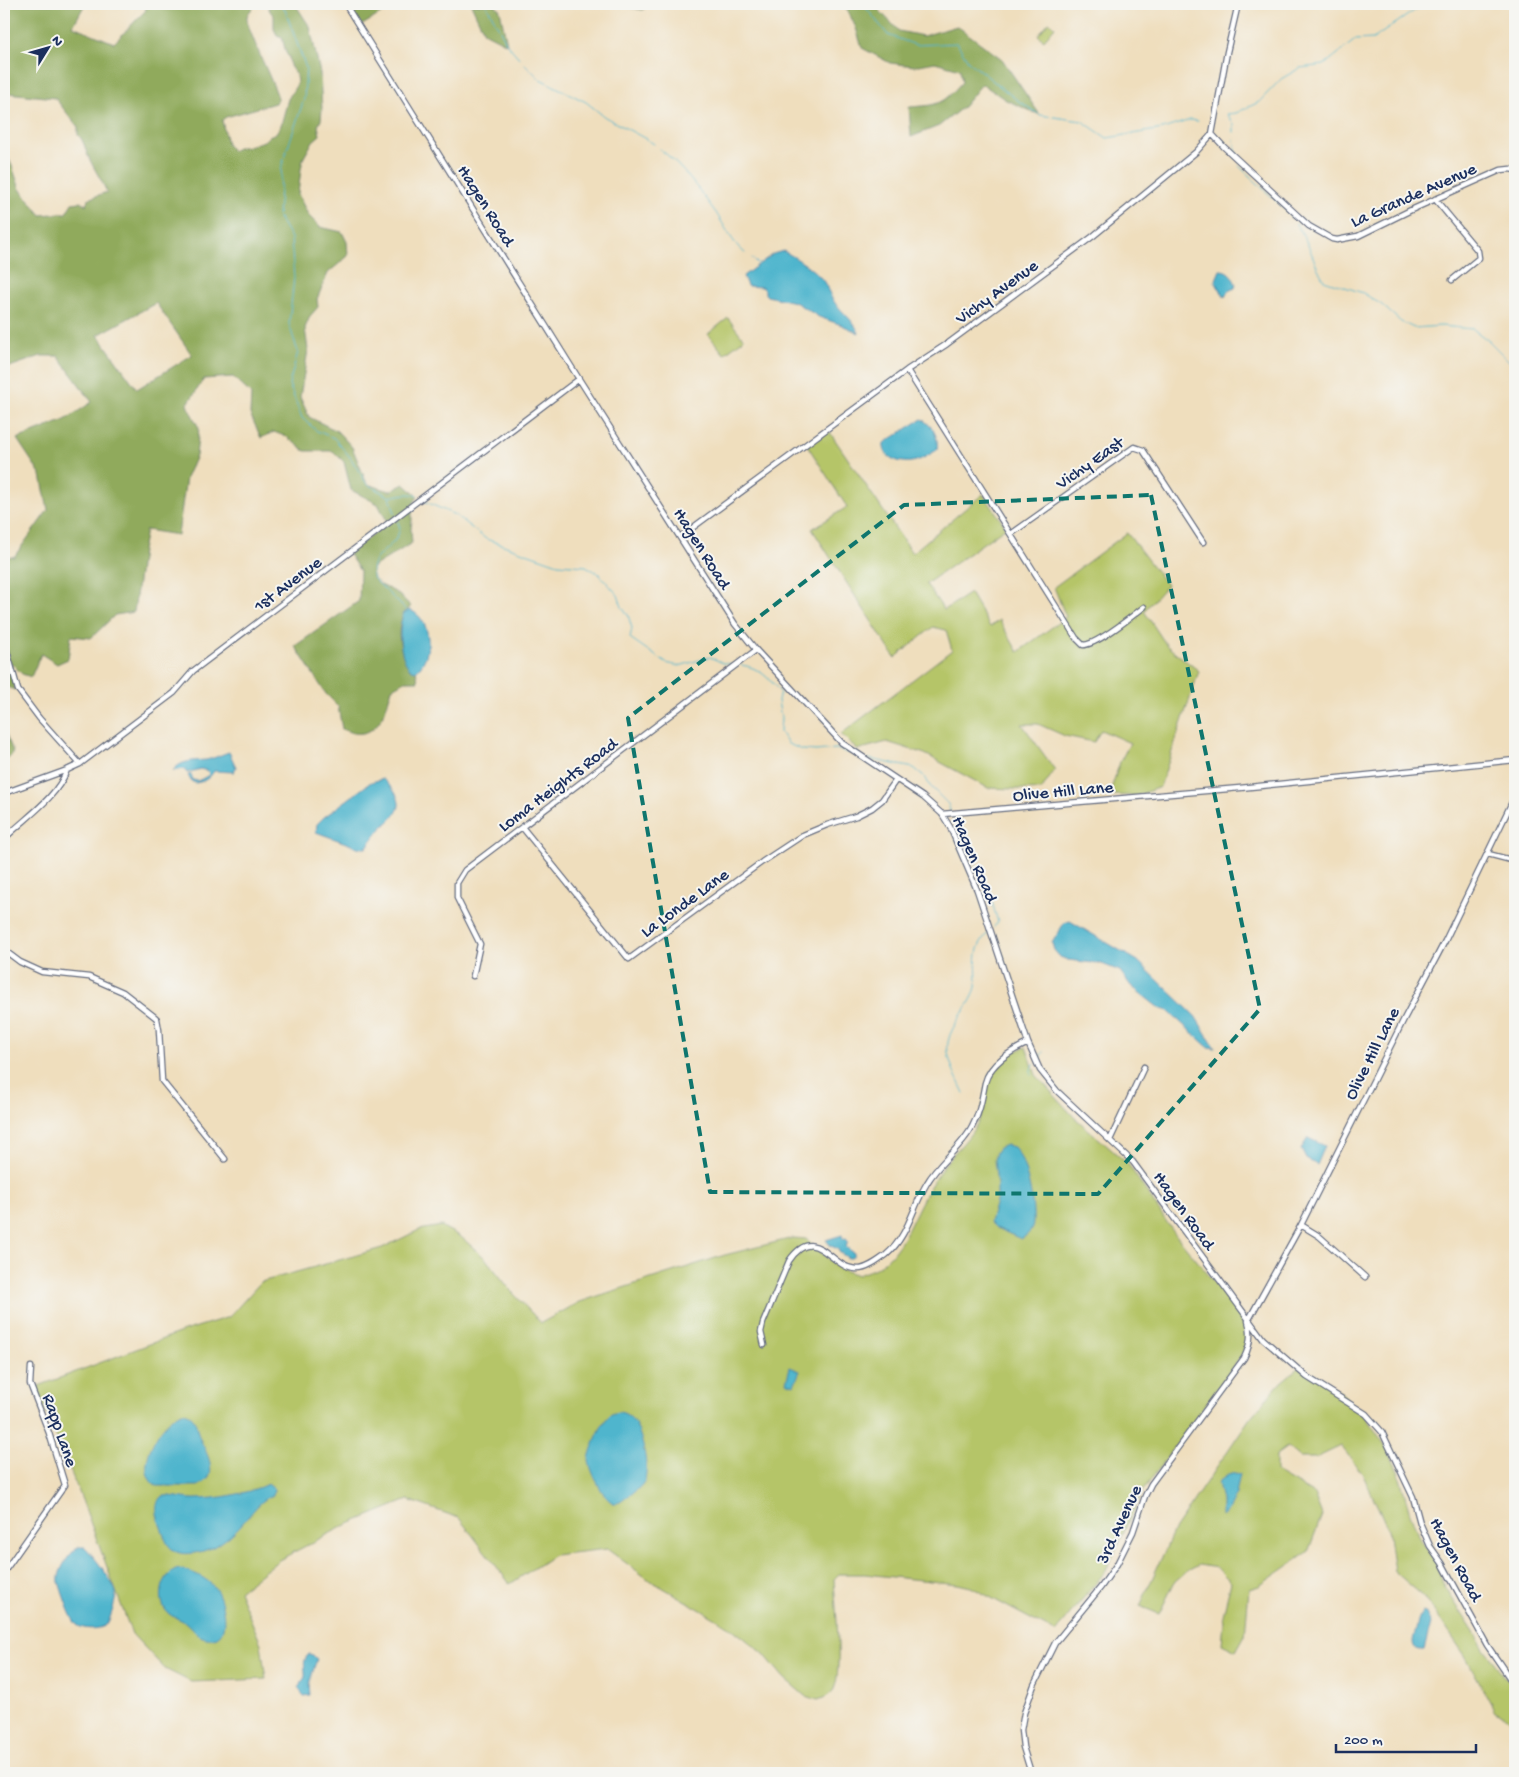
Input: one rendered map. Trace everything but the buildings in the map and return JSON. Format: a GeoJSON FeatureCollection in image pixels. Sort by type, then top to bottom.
{"type":"FeatureCollection","features":[{"type":"Feature","properties":{"kind":"street","name":"Hagen Road"},"geometry":{"type":"LineString","coordinates":[[345,4],[734,624],[842,743],[923,797],[942,814],[950,827],[977,890],[1038,1068],[1057,1091],[1133,1162],[1263,1339],[1307,1377],[1366,1414],[1382,1432],[1413,1497],[1420,1522],[1430,1546],[1442,1563],[1487,1645],[1515,1686]]}},
{"type":"Feature","properties":{"kind":"street"},"geometry":{"type":"LineString","coordinates":[[1212,134],[1238,4]]}},
{"type":"Feature","properties":{"kind":"street","name":"La Grande Avenue"},"geometry":{"type":"LineString","coordinates":[[1212,134],[1310,226],[1337,240],[1358,236],[1501,170],[1515,170]]}},
{"type":"Feature","properties":{"kind":"street","name":"Vichy Avenue"},"geometry":{"type":"LineString","coordinates":[[680,537],[1092,237],[1196,152],[1212,134]]}},
{"type":"Feature","properties":{"kind":"street"},"geometry":{"type":"LineString","coordinates":[[1435,200],[1478,251],[1479,258],[1452,280]]}},
{"type":"Feature","properties":{"kind":"street"},"geometry":{"type":"LineString","coordinates":[[907,370],[1076,638],[1083,645],[1089,645],[1144,607]]}},
{"type":"Feature","properties":{"kind":"street","name":"1st Avenue"},"geometry":{"type":"LineString","coordinates":[[4,793],[80,764],[174,693],[193,671],[579,379]]}},
{"type":"Feature","properties":{"kind":"street","name":"Vichy East"},"geometry":{"type":"LineString","coordinates":[[1011,534],[1112,462],[1134,447],[1137,447],[1143,450],[1203,542]]}},
{"type":"Feature","properties":{"kind":"street"},"geometry":{"type":"LineString","coordinates":[[4,640],[18,690],[39,718],[80,764]]}},
{"type":"Feature","properties":{"kind":"street","name":"Loma Heights Road"},"geometry":{"type":"LineString","coordinates":[[473,976],[480,944],[457,898],[457,883],[465,870],[756,650]]}},
{"type":"Feature","properties":{"kind":"street","name":"Olive Hill Lane"},"geometry":{"type":"LineString","coordinates":[[942,814],[1246,788],[1515,760]]}},
{"type":"Feature","properties":{"kind":"street"},"geometry":{"type":"LineString","coordinates":[[4,839],[58,787],[67,770]]}},
{"type":"Feature","properties":{"kind":"street","name":"La Londe Lane"},"geometry":{"type":"LineString","coordinates":[[522,827],[629,959],[762,862],[803,835],[856,816],[872,808],[882,800],[896,780]]}},
{"type":"Feature","properties":{"kind":"street","name":"Olive Hill Lane"},"geometry":{"type":"LineString","coordinates":[[1248,1321],[1301,1225],[1488,854],[1515,796]]}},
{"type":"Feature","properties":{"kind":"street"},"geometry":{"type":"LineString","coordinates":[[1488,854],[1515,861]]}},
{"type":"Feature","properties":{"kind":"street"},"geometry":{"type":"LineString","coordinates":[[4,950],[20,962],[42,972],[89,977],[122,992],[155,1017],[159,1030],[162,1081],[225,1159]]}},
{"type":"Feature","properties":{"kind":"street"},"geometry":{"type":"LineString","coordinates":[[764,1345],[761,1332],[763,1324],[792,1256],[804,1246],[817,1247],[826,1251],[844,1265],[856,1270],[867,1267],[886,1255],[903,1234],[928,1182],[946,1157],[972,1128],[980,1108],[985,1082],[994,1068],[1008,1054],[1028,1043]]}},
{"type":"Feature","properties":{"kind":"street"},"geometry":{"type":"LineString","coordinates":[[1110,1140],[1144,1067]]}},
{"type":"Feature","properties":{"kind":"street"},"geometry":{"type":"LineString","coordinates":[[1301,1225],[1319,1236],[1365,1277]]}},
{"type":"Feature","properties":{"kind":"street","name":"3rd Avenue"},"geometry":{"type":"LineString","coordinates":[[1030,1773],[1021,1738],[1021,1723],[1041,1668],[1061,1635],[1101,1587],[1117,1564],[1133,1532],[1145,1496],[1154,1479],[1244,1358],[1250,1340],[1248,1321]]}},
{"type":"Feature","properties":{"kind":"street","name":"Rapp Lane"},"geometry":{"type":"LineString","coordinates":[[4,1572],[65,1485],[49,1434],[30,1384],[31,1367]]}},
{"type":"Feature","properties":{"kind":"highlighted area"},"geometry":{"type":"Polygon","coordinates":[[[1151,495],[1260,1009],[1098,1194],[710,1192],[628,718],[904,505],[1151,495]]]}},
{"type":"Feature","properties":{"kind":"green space"},"geometry":{"type":"Polygon","coordinates":[[[4,4],[85,4],[73,26],[114,43],[146,10],[144,4],[257,4],[247,16],[250,31],[278,98],[275,103],[226,117],[222,120],[227,144],[232,151],[239,147],[264,141],[276,133],[281,125],[288,99],[297,84],[296,75],[290,66],[282,37],[277,35],[274,29],[274,16],[267,4],[295,4],[310,27],[320,73],[322,109],[321,120],[318,126],[320,135],[313,141],[303,159],[298,194],[308,215],[320,227],[342,232],[347,242],[348,256],[328,273],[317,299],[318,307],[310,316],[305,328],[308,350],[300,397],[309,417],[337,431],[352,447],[367,484],[390,491],[404,484],[418,496],[412,506],[412,543],[373,567],[372,572],[373,577],[379,583],[395,592],[411,606],[401,621],[399,637],[406,661],[410,669],[416,670],[418,681],[405,681],[392,688],[382,717],[371,730],[363,733],[354,733],[342,729],[338,706],[326,694],[295,646],[359,601],[360,571],[348,553],[388,523],[378,504],[351,490],[344,462],[333,451],[305,451],[287,437],[274,432],[261,438],[250,414],[251,394],[233,377],[204,379],[187,405],[199,428],[196,456],[186,478],[178,535],[146,530],[134,612],[115,615],[91,638],[71,636],[68,659],[57,664],[41,654],[31,677],[22,674],[11,663],[15,690],[7,687],[4,689],[4,556],[14,557],[48,510],[41,475],[17,439],[65,420],[92,402],[58,356],[41,356],[4,369],[4,158],[7,155],[20,189],[41,215],[66,213],[72,203],[80,202],[86,205],[88,199],[107,192],[78,135],[78,127],[55,98],[8,93],[4,89],[4,4]],[[156,303],[98,335],[137,389],[192,355],[156,303]]]}},
{"type":"Feature","properties":{"kind":"green space"},"geometry":{"type":"Polygon","coordinates":[[[368,4],[397,4],[359,27],[352,15],[368,4]]]}},
{"type":"Feature","properties":{"kind":"green space"},"geometry":{"type":"Polygon","coordinates":[[[471,4],[495,4],[500,10],[507,44],[484,32],[471,4]]]}},
{"type":"Feature","properties":{"kind":"green space"},"geometry":{"type":"Polygon","coordinates":[[[613,4],[647,4],[643,10],[613,4]]]}},
{"type":"Feature","properties":{"kind":"green space"},"geometry":{"type":"Polygon","coordinates":[[[836,4],[873,4],[899,31],[923,36],[957,26],[1002,59],[1040,115],[1006,100],[982,84],[963,107],[939,126],[911,137],[909,107],[934,104],[950,95],[962,82],[960,69],[935,62],[914,66],[890,63],[862,48],[856,28],[847,9],[836,4]]]}},
{"type":"Feature","properties":{"kind":"green space"},"geometry":{"type":"Polygon","coordinates":[[[1049,22],[1055,27],[1044,40],[1038,35],[1049,22]]]}},
{"type":"Feature","properties":{"kind":"green space"},"geometry":{"type":"Polygon","coordinates":[[[728,318],[744,339],[724,354],[708,334],[728,318]]]}},
{"type":"Feature","properties":{"kind":"green space"},"geometry":{"type":"Polygon","coordinates":[[[829,431],[912,553],[983,494],[1006,527],[926,584],[944,610],[970,593],[990,627],[999,620],[1018,652],[1066,617],[1054,587],[1127,533],[1167,585],[1144,611],[1167,646],[1199,671],[1160,787],[1136,796],[1109,795],[1120,762],[1130,743],[1101,730],[1094,742],[1065,736],[1038,724],[1022,724],[1055,770],[1041,790],[988,788],[925,754],[887,742],[857,750],[841,734],[952,650],[946,630],[933,627],[895,658],[812,529],[847,507],[807,445],[829,431]]]}},
{"type":"Feature","properties":{"kind":"green space"},"geometry":{"type":"Polygon","coordinates":[[[4,730],[13,751],[10,757],[4,759],[4,730]]]}},
{"type":"Feature","properties":{"kind":"green space"},"geometry":{"type":"Polygon","coordinates":[[[1026,1047],[1036,1075],[1074,1117],[1128,1164],[1172,1230],[1247,1322],[1248,1328],[1243,1353],[1142,1492],[1106,1571],[1055,1632],[971,1587],[865,1574],[839,1574],[834,1579],[838,1652],[837,1680],[831,1693],[818,1700],[805,1696],[784,1678],[763,1653],[730,1627],[648,1579],[607,1549],[554,1555],[510,1584],[459,1518],[408,1500],[344,1526],[279,1560],[239,1591],[261,1644],[266,1679],[191,1682],[165,1669],[132,1634],[79,1492],[36,1387],[184,1331],[229,1317],[261,1282],[382,1248],[419,1230],[441,1226],[461,1237],[485,1258],[513,1293],[541,1323],[580,1302],[725,1255],[793,1238],[806,1239],[840,1269],[858,1275],[879,1266],[899,1245],[935,1178],[978,1122],[988,1078],[1002,1061],[1026,1047]]]}},
{"type":"Feature","properties":{"kind":"green space"},"geometry":{"type":"Polygon","coordinates":[[[1299,1367],[1342,1393],[1356,1410],[1363,1413],[1387,1448],[1398,1471],[1418,1535],[1437,1565],[1443,1584],[1484,1648],[1515,1689],[1515,1722],[1495,1711],[1466,1657],[1424,1597],[1394,1571],[1388,1529],[1362,1473],[1341,1446],[1316,1458],[1300,1458],[1287,1447],[1276,1455],[1276,1472],[1314,1494],[1322,1515],[1308,1552],[1259,1586],[1249,1589],[1245,1635],[1236,1651],[1222,1644],[1223,1615],[1231,1582],[1217,1568],[1199,1565],[1187,1571],[1175,1581],[1159,1614],[1140,1606],[1175,1528],[1250,1418],[1280,1383],[1299,1367]]]}},
{"type":"Feature","properties":{"kind":"water"},"geometry":{"type":"Polygon","coordinates":[[[783,251],[821,278],[833,301],[859,333],[819,317],[795,302],[767,296],[762,287],[747,286],[743,276],[773,254],[783,251]]]}},
{"type":"Feature","properties":{"kind":"water"},"geometry":{"type":"Polygon","coordinates":[[[1220,270],[1230,274],[1236,285],[1235,288],[1228,291],[1225,297],[1215,282],[1220,270]]]}},
{"type":"Feature","properties":{"kind":"water"},"geometry":{"type":"Polygon","coordinates":[[[922,419],[934,432],[937,450],[911,462],[899,461],[890,457],[884,449],[884,443],[922,419]]]}},
{"type":"Feature","properties":{"kind":"water"},"geometry":{"type":"Polygon","coordinates":[[[410,610],[423,621],[428,638],[426,656],[416,671],[412,670],[404,660],[400,643],[402,619],[404,613],[410,610]]]}},
{"type":"Feature","properties":{"kind":"water"},"geometry":{"type":"Polygon","coordinates":[[[229,752],[236,767],[234,772],[214,771],[211,776],[195,783],[191,781],[188,775],[191,774],[193,780],[198,781],[209,775],[208,771],[200,769],[187,773],[184,769],[173,771],[183,763],[209,759],[229,752]]]}},
{"type":"Feature","properties":{"kind":"water"},"geometry":{"type":"Polygon","coordinates":[[[383,779],[397,796],[399,807],[366,848],[357,847],[316,832],[317,824],[323,818],[371,782],[383,779]]]}},
{"type":"Feature","properties":{"kind":"water"},"geometry":{"type":"Polygon","coordinates":[[[1070,921],[1138,961],[1195,1016],[1215,1048],[1208,1047],[1168,1011],[1159,1008],[1131,986],[1120,971],[1102,964],[1068,960],[1060,957],[1054,950],[1052,943],[1064,923],[1070,921]]]}},
{"type":"Feature","properties":{"kind":"water"},"geometry":{"type":"Polygon","coordinates":[[[1308,1138],[1325,1146],[1317,1165],[1306,1159],[1301,1149],[1308,1138]]]}},
{"type":"Feature","properties":{"kind":"water"},"geometry":{"type":"Polygon","coordinates":[[[1006,1145],[1014,1147],[1023,1162],[1032,1199],[1032,1228],[1021,1239],[996,1228],[990,1222],[997,1198],[994,1160],[999,1148],[1006,1145]]]}},
{"type":"Feature","properties":{"kind":"water"},"geometry":{"type":"Polygon","coordinates":[[[842,1235],[843,1239],[848,1241],[846,1247],[854,1253],[854,1256],[851,1258],[839,1252],[838,1249],[831,1246],[826,1240],[842,1235]]]}},
{"type":"Feature","properties":{"kind":"water"},"geometry":{"type":"Polygon","coordinates":[[[790,1367],[800,1371],[794,1385],[786,1382],[790,1367]]]}},
{"type":"Feature","properties":{"kind":"water"},"geometry":{"type":"Polygon","coordinates":[[[182,1412],[187,1413],[194,1419],[209,1458],[211,1471],[209,1477],[198,1486],[157,1486],[150,1479],[147,1470],[152,1447],[165,1425],[182,1412]]]}},
{"type":"Feature","properties":{"kind":"water"},"geometry":{"type":"Polygon","coordinates":[[[619,1412],[624,1413],[633,1420],[640,1434],[646,1461],[646,1476],[644,1482],[634,1492],[619,1502],[614,1503],[602,1492],[589,1461],[593,1444],[606,1419],[610,1415],[619,1412]]]}},
{"type":"Feature","properties":{"kind":"water"},"geometry":{"type":"Polygon","coordinates":[[[1240,1474],[1236,1494],[1226,1514],[1222,1517],[1222,1501],[1218,1482],[1228,1475],[1240,1474]]]}},
{"type":"Feature","properties":{"kind":"water"},"geometry":{"type":"Polygon","coordinates":[[[268,1484],[274,1489],[273,1495],[262,1502],[224,1541],[210,1549],[194,1553],[179,1553],[173,1550],[166,1541],[157,1511],[158,1501],[162,1496],[194,1499],[213,1498],[241,1493],[268,1484]]]}},
{"type":"Feature","properties":{"kind":"water"},"geometry":{"type":"Polygon","coordinates":[[[79,1547],[85,1547],[93,1556],[107,1575],[116,1592],[106,1625],[96,1629],[80,1627],[74,1622],[59,1582],[60,1573],[65,1562],[79,1547]]]}},
{"type":"Feature","properties":{"kind":"water"},"geometry":{"type":"Polygon","coordinates":[[[179,1569],[189,1571],[204,1578],[212,1584],[218,1593],[224,1616],[224,1624],[219,1636],[208,1638],[200,1636],[185,1622],[168,1613],[164,1608],[161,1595],[164,1582],[168,1576],[179,1569]]]}},
{"type":"Feature","properties":{"kind":"water"},"geometry":{"type":"Polygon","coordinates":[[[1422,1612],[1426,1614],[1431,1623],[1424,1650],[1420,1650],[1415,1647],[1413,1642],[1422,1612]]]}},
{"type":"Feature","properties":{"kind":"water"},"geometry":{"type":"Polygon","coordinates":[[[309,1654],[317,1659],[309,1684],[310,1695],[304,1696],[298,1688],[305,1677],[304,1662],[309,1654]]]}},
{"type":"Feature","properties":{"kind":"waterway"},"geometry":{"type":"LineString","coordinates":[[279,4],[285,10],[306,68],[304,99],[282,165],[278,216],[291,238],[294,278],[289,324],[298,352],[289,384],[302,418],[317,431],[334,438],[350,457],[367,484],[390,497],[395,513]]}},
{"type":"Feature","properties":{"kind":"waterway"},"geometry":{"type":"LineString","coordinates":[[486,4],[507,44],[520,59]]}},
{"type":"Feature","properties":{"kind":"waterway"},"geometry":{"type":"LineString","coordinates":[[863,4],[888,35],[916,45],[957,43],[968,61],[1017,100],[1040,115],[1082,121],[1107,138],[1163,129],[1190,120],[1198,121]]}},
{"type":"Feature","properties":{"kind":"waterway"},"geometry":{"type":"LineString","coordinates":[[1234,132],[1234,124],[1227,114],[1236,113],[1259,102],[1281,79],[1300,68],[1324,65],[1355,40],[1373,39],[1424,4]]}},
{"type":"Feature","properties":{"kind":"waterway"},"geometry":{"type":"LineString","coordinates":[[525,64],[540,79],[586,102],[605,117],[654,144]]}},
{"type":"Feature","properties":{"kind":"waterway"},"geometry":{"type":"LineString","coordinates":[[1234,140],[1237,154]]}},
{"type":"Feature","properties":{"kind":"waterway"},"geometry":{"type":"LineString","coordinates":[[660,149],[690,179],[716,213],[732,239],[745,253]]}},
{"type":"Feature","properties":{"kind":"waterway"},"geometry":{"type":"LineString","coordinates":[[1239,166],[1292,218]]}},
{"type":"Feature","properties":{"kind":"waterway"},"geometry":{"type":"LineString","coordinates":[[1296,224],[1324,280],[1363,293],[1382,305],[1401,322],[1414,328],[1441,326],[1473,329],[1490,342],[1512,364],[1515,375]]}},
{"type":"Feature","properties":{"kind":"waterway"},"geometry":{"type":"LineString","coordinates":[[752,258],[759,265]]}},
{"type":"Feature","properties":{"kind":"waterway"},"geometry":{"type":"LineString","coordinates":[[390,497],[408,494],[418,496]]}},
{"type":"Feature","properties":{"kind":"waterway"},"geometry":{"type":"LineString","coordinates":[[424,501],[455,515],[486,539],[558,564],[586,566],[599,574],[618,595],[622,607],[628,615],[632,628],[630,638],[666,663],[679,666],[710,657],[723,663],[731,664]]}},
{"type":"Feature","properties":{"kind":"waterway"},"geometry":{"type":"LineString","coordinates":[[398,521],[400,529],[395,540],[378,556],[372,572],[374,579],[407,611]]}},
{"type":"Feature","properties":{"kind":"waterway"},"geometry":{"type":"LineString","coordinates":[[741,665],[753,668],[763,674],[780,692],[778,701],[781,718],[780,732],[788,744],[803,750],[836,749],[849,753]]}},
{"type":"Feature","properties":{"kind":"waterway"},"geometry":{"type":"LineString","coordinates":[[869,759],[914,768],[925,777],[930,786],[948,804],[950,810]]}},
{"type":"Feature","properties":{"kind":"waterway"},"geometry":{"type":"LineString","coordinates":[[954,817],[991,899],[998,922],[994,927]]}},
{"type":"Feature","properties":{"kind":"waterway"},"geometry":{"type":"LineString","coordinates":[[964,1093],[950,1061],[948,1042],[953,1028],[974,993],[977,979],[977,953],[982,940],[988,933]]}},
{"type":"Feature","properties":{"kind":"waterway"},"geometry":{"type":"LineString","coordinates":[[1038,1060],[1043,1052]]}},
{"type":"Feature","properties":{"kind":"waterway"},"geometry":{"type":"LineString","coordinates":[[1031,1075],[1031,1069],[1035,1063]]}}]}
